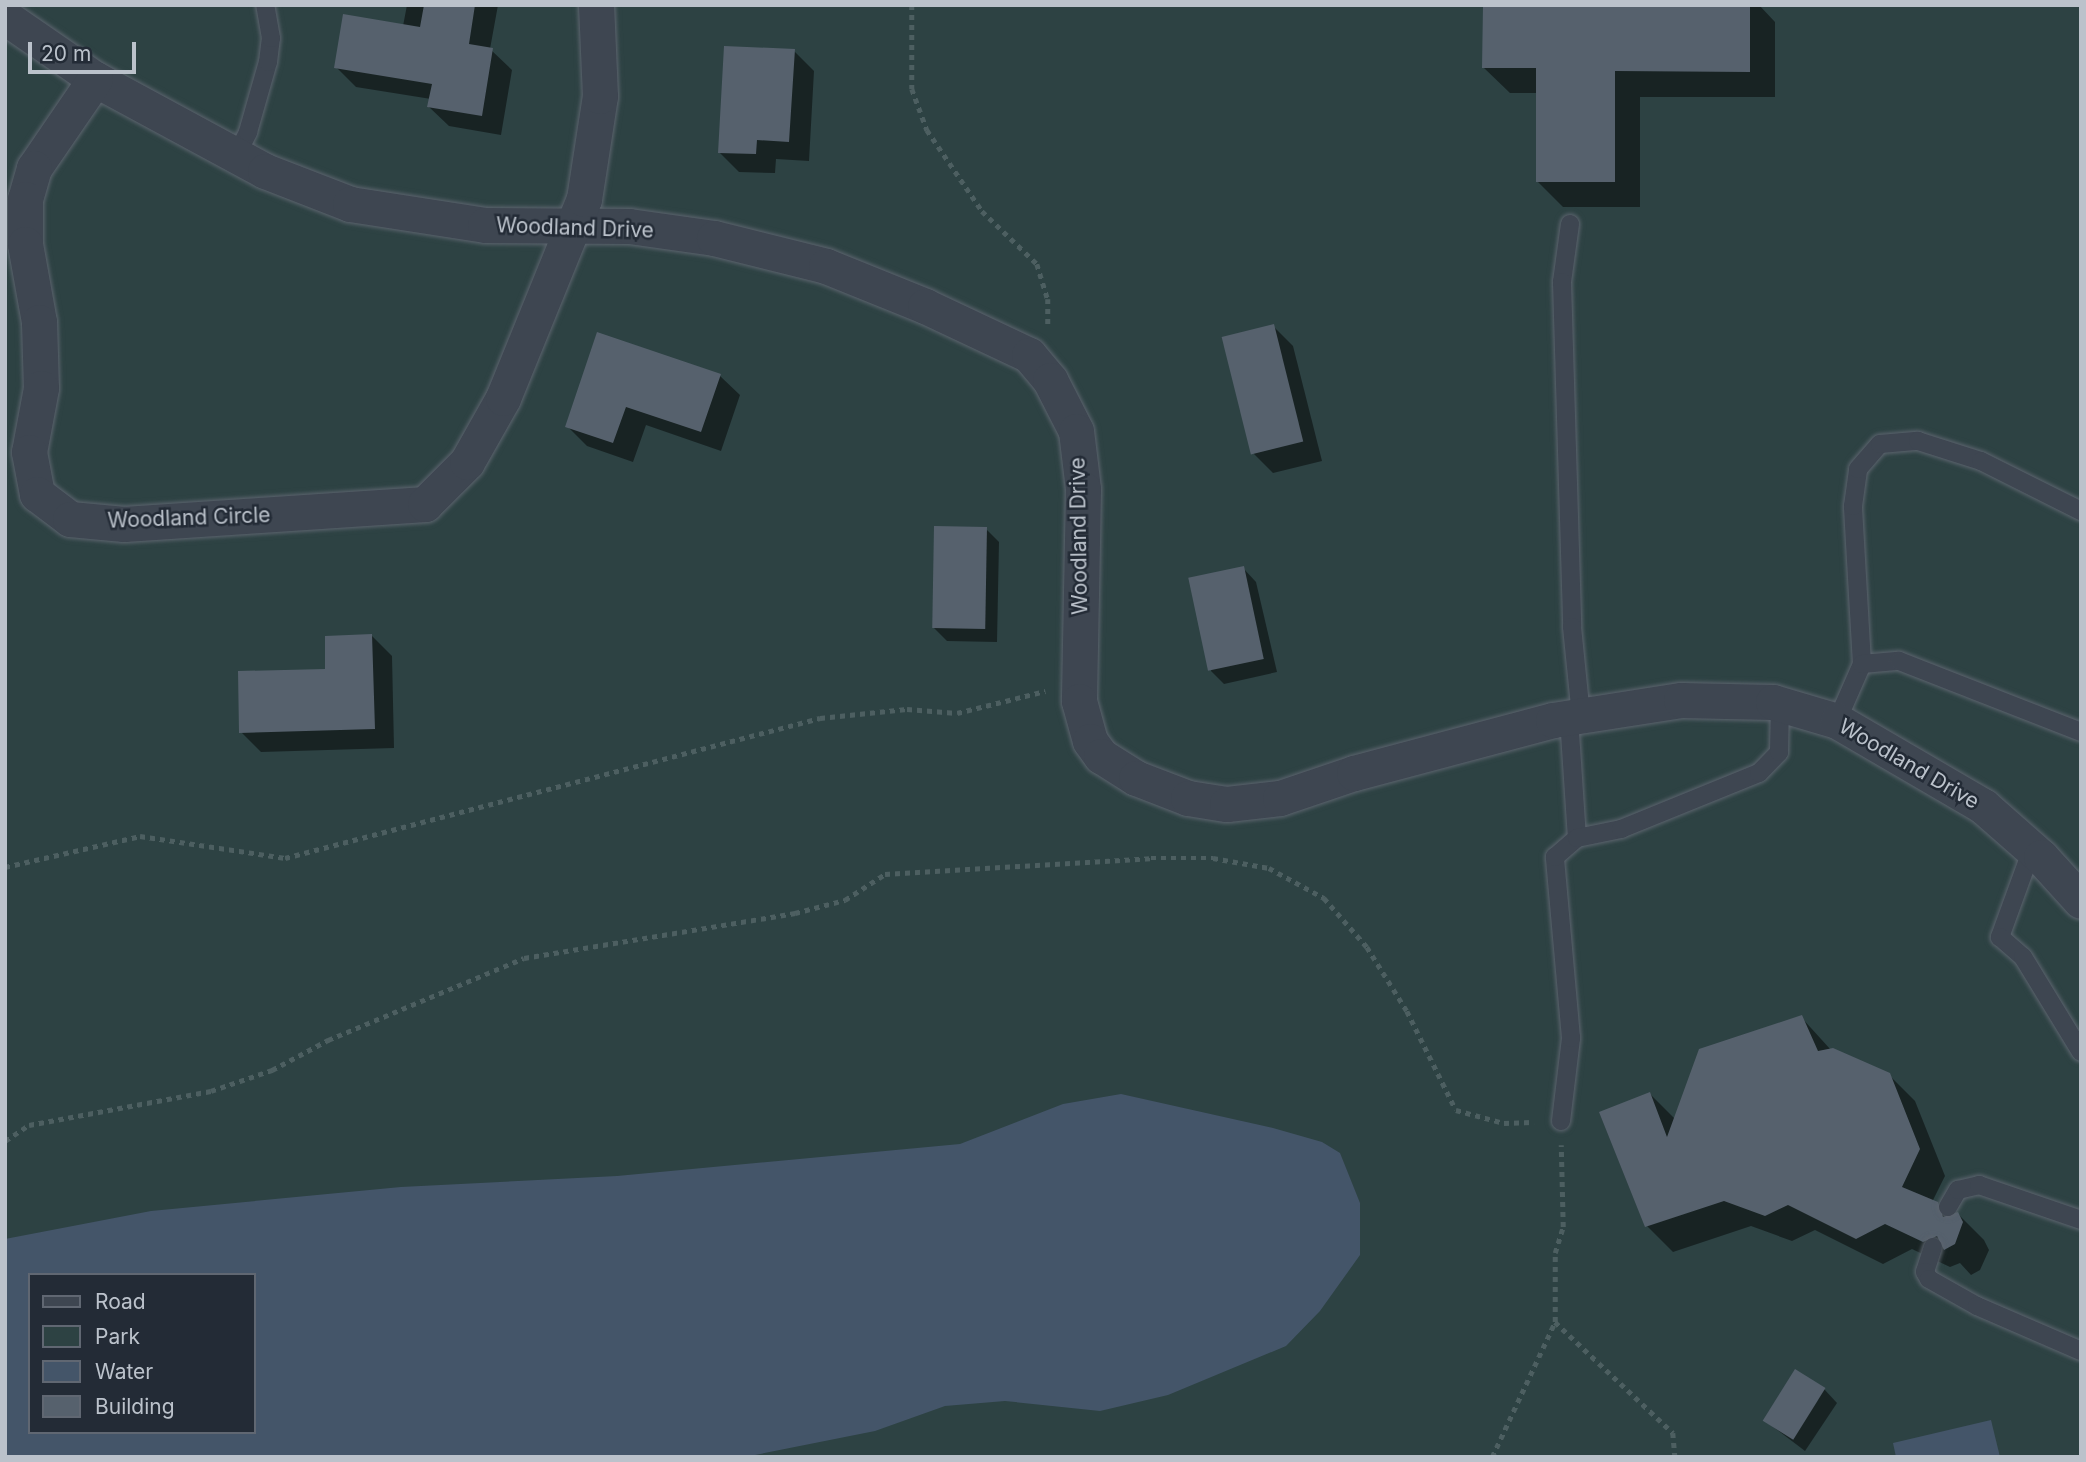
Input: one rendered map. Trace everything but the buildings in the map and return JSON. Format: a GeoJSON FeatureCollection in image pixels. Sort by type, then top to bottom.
{"type":"FeatureCollection","features":[{"type":"Feature","properties":{"kind":"street","name":"Woodland Circle"},"geometry":{"type":"LineString","coordinates":[[95,79],[34,168],[25,199],[25,244],[39,322],[41,388],[29,452],[37,494],[70,519],[124,524],[425,504],[467,462],[503,398],[574,225],[591,165],[600,96],[596,5]]}},
{"type":"Feature","properties":{"kind":"street","name":"Woodland Drive"},"geometry":{"type":"LineString","coordinates":[[5,17],[95,79],[236,156],[350,204],[485,225],[629,226],[714,238],[826,266],[925,306],[1029,355],[1049,380],[1076,430],[1083,489],[1079,701],[1090,741],[1101,756],[1136,778],[1178,794],[1227,804],[1280,798],[1467,741],[1575,717],[1681,700],[1780,704],[1837,721],[1983,806],[2032,849],[2081,901]]}},
{"type":"Feature","properties":{"kind":"lane"},"geometry":{"type":"LineString","coordinates":[[236,156],[248,132],[268,62],[271,38],[265,5]]}},
{"type":"Feature","properties":{"kind":"lane"},"geometry":{"type":"LineString","coordinates":[[1570,224],[1562,282],[1577,838]]}},
{"type":"Feature","properties":{"kind":"lane"},"geometry":{"type":"LineString","coordinates":[[1837,721],[1862,664],[1853,506],[1858,469],[1880,444],[1918,441],[1969,457],[2059,497],[2081,511]]}},
{"type":"Feature","properties":{"kind":"lane"},"geometry":{"type":"LineString","coordinates":[[1862,664],[1899,661],[2081,732]]}},
{"type":"Feature","properties":{"kind":"lane"},"geometry":{"type":"LineString","coordinates":[[1561,1121],[1571,1038],[1555,856],[1577,838],[1621,829],[1759,773],[1779,751],[1780,704]]}},
{"type":"Feature","properties":{"kind":"lane"},"geometry":{"type":"LineString","coordinates":[[2032,849],[2000,937],[2023,957],[2081,1052]]}},
{"type":"Feature","properties":{"kind":"lane"},"geometry":{"type":"LineString","coordinates":[[1948,1207],[1958,1190],[1979,1185],[2081,1220]]}},
{"type":"Feature","properties":{"kind":"lane"},"geometry":{"type":"LineString","coordinates":[[1933,1247],[1925,1272],[1929,1279],[1978,1306],[2081,1351]]}},
{"type":"Feature","properties":{"kind":"path"},"geometry":{"type":"LineString","coordinates":[[912,5],[912,89],[927,130],[982,211],[1037,264],[1048,299],[1049,380]]}},
{"type":"Feature","properties":{"kind":"path"},"geometry":{"type":"LineString","coordinates":[[5,867],[140,836],[285,858],[820,718],[907,709],[957,713],[984,709],[1079,679]]}},
{"type":"Feature","properties":{"kind":"path"},"geometry":{"type":"LineString","coordinates":[[5,1140],[29,1125],[211,1091],[271,1070],[328,1040],[524,958],[796,913],[845,900],[885,873],[1151,858],[1213,858],[1269,868],[1324,898],[1367,947],[1407,1011],[1456,1110],[1504,1123],[1561,1121],[1563,1227],[1555,1253],[1555,1322],[1492,1457]]}},
{"type":"Feature","properties":{"kind":"path"},"geometry":{"type":"LineString","coordinates":[[1555,1322],[1673,1433],[1675,1457]]}},
{"type":"Feature","properties":{"kind":"green space"},"geometry":{"type":"Polygon","coordinates":[[[5,5],[2081,5],[2081,1457],[5,1457],[5,5]]]}},
{"type":"Feature","properties":{"kind":"water"},"geometry":{"type":"Polygon","coordinates":[[[1121,1094],[1273,1128],[1322,1142],[1340,1153],[1360,1203],[1360,1255],[1320,1311],[1286,1346],[1168,1395],[1100,1411],[1005,1401],[945,1406],[875,1431],[745,1457],[5,1457],[5,1239],[151,1211],[401,1187],[617,1176],[960,1144],[1063,1104],[1121,1094]]]}},
{"type":"Feature","properties":{"kind":"water"},"geometry":{"type":"Polygon","coordinates":[[[1991,1420],[2000,1457],[1896,1457],[1893,1443],[1991,1420]]]}}]}
